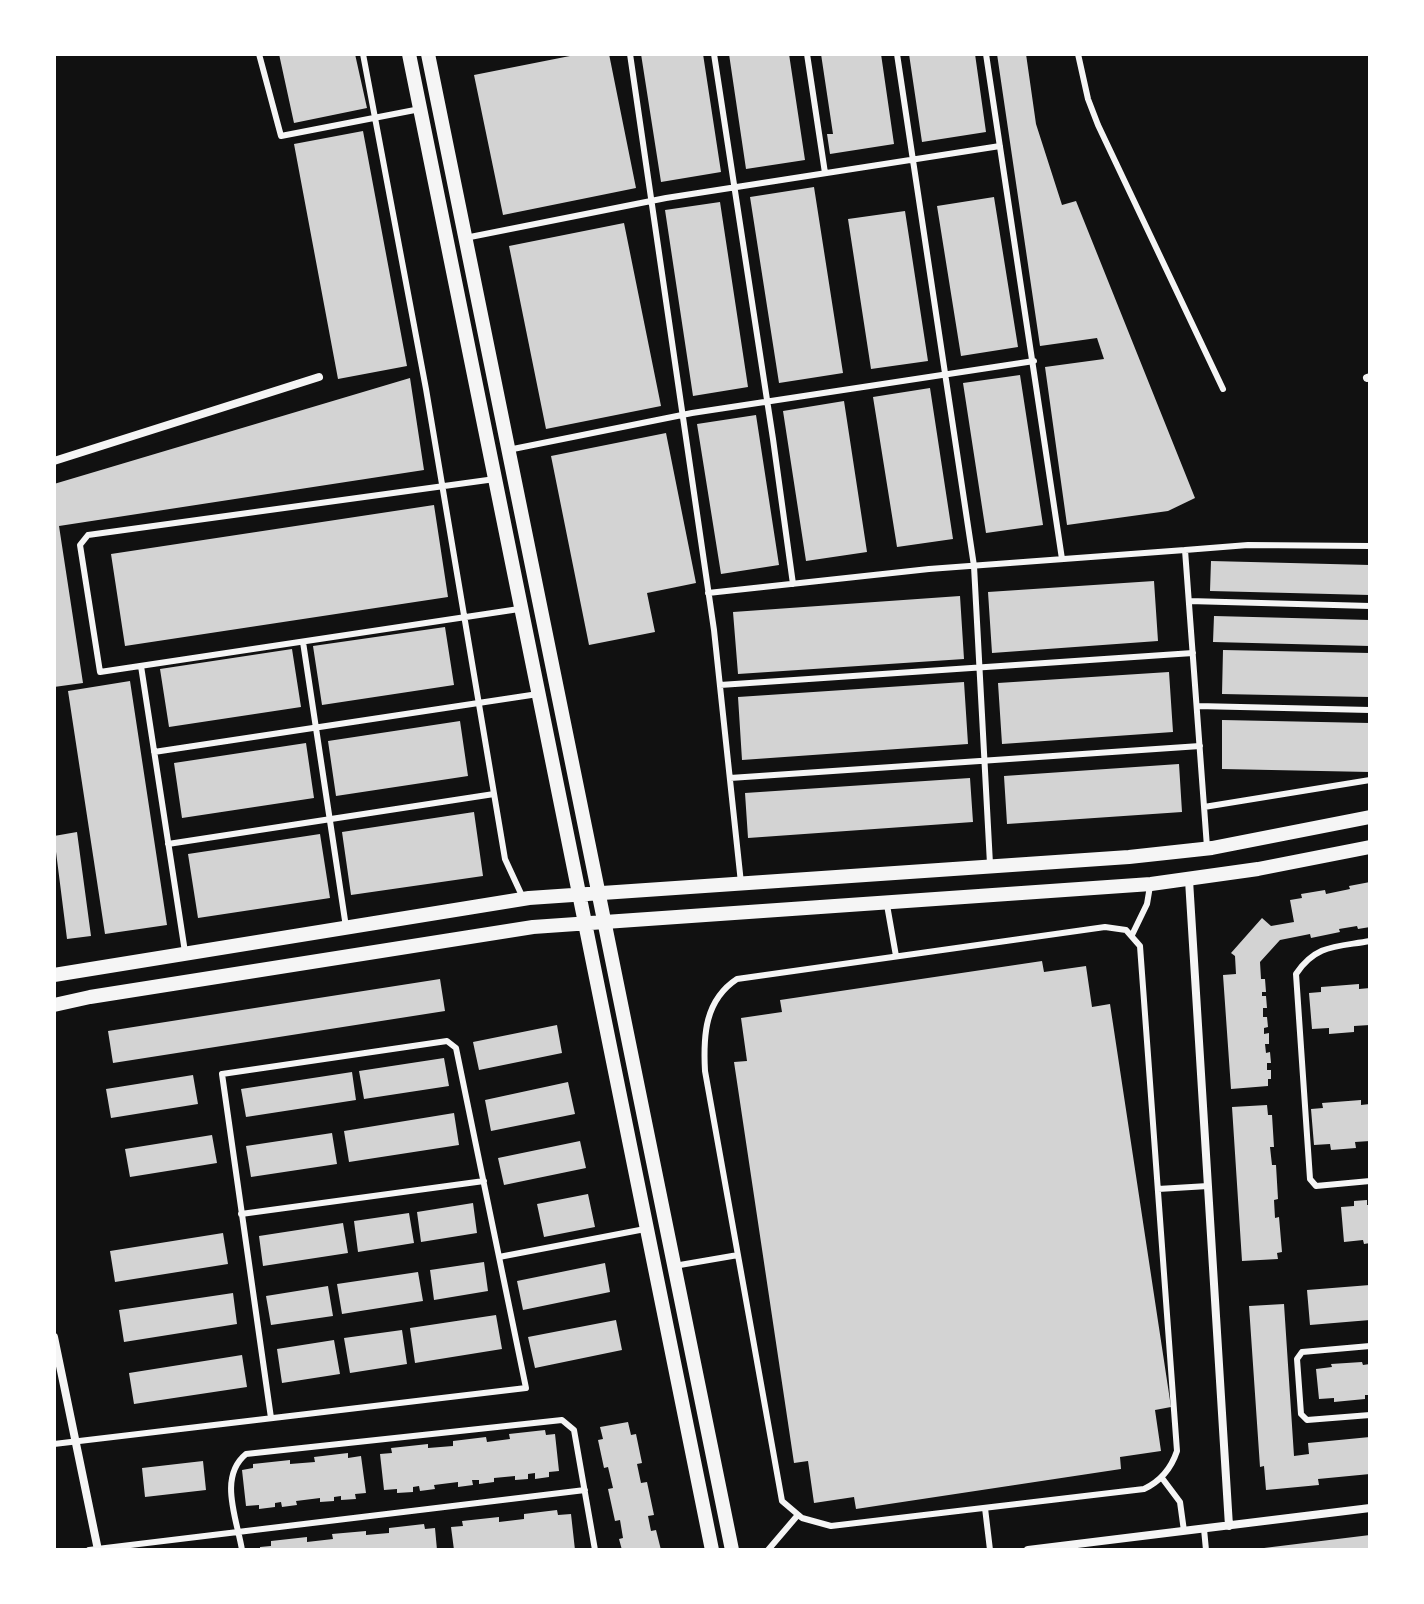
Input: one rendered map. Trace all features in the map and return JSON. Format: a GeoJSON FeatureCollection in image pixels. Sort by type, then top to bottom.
{"type":"FeatureCollection","features":[{"type":"Feature","properties":{"kind":"street"},"geometry":{"type":"LineString","coordinates":[[409,54],[712,1550]]}},
{"type":"Feature","properties":{"kind":"street"},"geometry":{"type":"LineString","coordinates":[[428,54],[732,1550]]}},
{"type":"Feature","properties":{"kind":"street"},"geometry":{"type":"LineString","coordinates":[[54,461],[319,377]]}},
{"type":"Feature","properties":{"kind":"street"},"geometry":{"type":"LineString","coordinates":[[54,975],[524,899],[1129,857],[1207,848],[1370,817]]}},
{"type":"Feature","properties":{"kind":"street"},"geometry":{"type":"LineString","coordinates":[[54,1005],[533,927],[1151,884],[1258,869],[1370,847]]}},
{"type":"Feature","properties":{"kind":"street"},"geometry":{"type":"LineString","coordinates":[[1189,880],[1229,1526]]}},
{"type":"Feature","properties":{"kind":"street"},"geometry":{"type":"LineString","coordinates":[[54,1337],[98,1550]]}},
{"type":"Feature","properties":{"kind":"street"},"geometry":{"type":"LineString","coordinates":[[1028,1550],[1370,1508]]}},
{"type":"Feature","properties":{"kind":"lane"},"geometry":{"type":"LineString","coordinates":[[259,54],[281,136],[420,109]]}},
{"type":"Feature","properties":{"kind":"lane"},"geometry":{"type":"LineString","coordinates":[[363,54],[442,487],[505,859],[524,899]]}},
{"type":"Feature","properties":{"kind":"lane"},"geometry":{"type":"LineString","coordinates":[[630,54],[708,593],[741,883]]}},
{"type":"Feature","properties":{"kind":"lane"},"geometry":{"type":"LineString","coordinates":[[714,54],[793,584]]}},
{"type":"Feature","properties":{"kind":"lane"},"geometry":{"type":"LineString","coordinates":[[807,54],[825,173]]}},
{"type":"Feature","properties":{"kind":"lane"},"geometry":{"type":"LineString","coordinates":[[897,54],[974,566],[990,866]]}},
{"type":"Feature","properties":{"kind":"lane"},"geometry":{"type":"LineString","coordinates":[[986,54],[1062,559]]}},
{"type":"Feature","properties":{"kind":"lane"},"geometry":{"type":"LineString","coordinates":[[1078,54],[1088,99],[1098,125],[1223,389]]}},
{"type":"Feature","properties":{"kind":"lane"},"geometry":{"type":"LineString","coordinates":[[465,238],[652,201],[1000,146]]}},
{"type":"Feature","properties":{"kind":"lane"},"geometry":{"type":"LineString","coordinates":[[508,450],[682,415],[1034,361]]}},
{"type":"Feature","properties":{"kind":"lane"},"geometry":{"type":"LineString","coordinates":[[495,479],[88,535],[80,545],[100,672],[521,609]]}},
{"type":"Feature","properties":{"kind":"lane"},"geometry":{"type":"LineString","coordinates":[[708,593],[974,566],[1248,545],[1370,546]]}},
{"type":"Feature","properties":{"kind":"lane"},"geometry":{"type":"LineString","coordinates":[[1185,550],[1207,848]]}},
{"type":"Feature","properties":{"kind":"lane"},"geometry":{"type":"LineString","coordinates":[[1189,601],[1370,606]]}},
{"type":"Feature","properties":{"kind":"lane"},"geometry":{"type":"LineString","coordinates":[[303,642],[346,927]]}},
{"type":"Feature","properties":{"kind":"lane"},"geometry":{"type":"LineString","coordinates":[[720,685],[1193,653]]}},
{"type":"Feature","properties":{"kind":"lane"},"geometry":{"type":"LineString","coordinates":[[141,666],[185,952]]}},
{"type":"Feature","properties":{"kind":"lane"},"geometry":{"type":"LineString","coordinates":[[154,752],[538,694]]}},
{"type":"Feature","properties":{"kind":"lane"},"geometry":{"type":"LineString","coordinates":[[1197,706],[1370,710]]}},
{"type":"Feature","properties":{"kind":"lane"},"geometry":{"type":"LineString","coordinates":[[730,778],[1200,746]]}},
{"type":"Feature","properties":{"kind":"lane"},"geometry":{"type":"LineString","coordinates":[[1204,807],[1370,780]]}},
{"type":"Feature","properties":{"kind":"lane"},"geometry":{"type":"LineString","coordinates":[[168,844],[494,794]]}},
{"type":"Feature","properties":{"kind":"lane"},"geometry":{"type":"LineString","coordinates":[[1132,935],[1147,904],[1151,884]]}},
{"type":"Feature","properties":{"kind":"lane"},"geometry":{"type":"LineString","coordinates":[[886,903],[896,956]]}},
{"type":"Feature","properties":{"kind":"lane"},"geometry":{"type":"LineString","coordinates":[[1105,927],[1119,928],[1132,935],[1140,946],[1177,1451],[1174,1461],[1162,1478],[1144,1489],[831,1526],[797,1516],[782,1501],[705,1071],[704,1047],[713,1003],[726,986],[737,979],[1105,927]]}},
{"type":"Feature","properties":{"kind":"lane"},"geometry":{"type":"LineString","coordinates":[[1370,941],[1322,949],[1307,958],[1296,974],[1310,1179],[1316,1186],[1370,1181]]}},
{"type":"Feature","properties":{"kind":"lane"},"geometry":{"type":"LineString","coordinates":[[54,1444],[526,1388],[456,1048],[447,1041],[222,1074],[271,1418]]}},
{"type":"Feature","properties":{"kind":"lane"},"geometry":{"type":"LineString","coordinates":[[241,1214],[484,1181]]}},
{"type":"Feature","properties":{"kind":"lane"},"geometry":{"type":"LineString","coordinates":[[1158,1189],[1208,1186]]}},
{"type":"Feature","properties":{"kind":"lane"},"geometry":{"type":"LineString","coordinates":[[499,1257],[647,1228]]}},
{"type":"Feature","properties":{"kind":"lane"},"geometry":{"type":"LineString","coordinates":[[674,1266],[738,1255]]}},
{"type":"Feature","properties":{"kind":"lane"},"geometry":{"type":"LineString","coordinates":[[1370,1346],[1302,1352],[1297,1359],[1301,1414],[1307,1420],[1370,1415]]}},
{"type":"Feature","properties":{"kind":"lane"},"geometry":{"type":"LineString","coordinates":[[242,1550],[230,1481],[234,1466],[246,1454],[562,1420],[574,1430],[595,1550]]}},
{"type":"Feature","properties":{"kind":"lane"},"geometry":{"type":"LineString","coordinates":[[1162,1478],[1180,1502],[1184,1531]]}},
{"type":"Feature","properties":{"kind":"lane"},"geometry":{"type":"LineString","coordinates":[[89,1550],[585,1490]]}},
{"type":"Feature","properties":{"kind":"lane"},"geometry":{"type":"LineString","coordinates":[[985,1508],[990,1550]]}},
{"type":"Feature","properties":{"kind":"lane"},"geometry":{"type":"LineString","coordinates":[[768,1550],[797,1516]]}},
{"type":"Feature","properties":{"kind":"lane"},"geometry":{"type":"LineString","coordinates":[[1204,1529],[1206,1550]]}},
{"type":"Feature","properties":{"kind":"building"},"geometry":{"type":"Polygon","coordinates":[[[279,54],[355,54],[367,108],[294,123],[279,54]]]}},
{"type":"Feature","properties":{"kind":"building"},"geometry":{"type":"Polygon","coordinates":[[[580,54],[609,54],[636,188],[503,215],[474,75],[580,54]]]}},
{"type":"Feature","properties":{"kind":"building"},"geometry":{"type":"Polygon","coordinates":[[[641,54],[703,54],[721,172],[661,182],[641,54]]]}},
{"type":"Feature","properties":{"kind":"building"},"geometry":{"type":"Polygon","coordinates":[[[729,54],[789,54],[805,160],[746,169],[729,54]]]}},
{"type":"Feature","properties":{"kind":"building"},"geometry":{"type":"Polygon","coordinates":[[[821,54],[881,54],[894,144],[830,154],[827,134],[833,134],[821,54]]]}},
{"type":"Feature","properties":{"kind":"building"},"geometry":{"type":"Polygon","coordinates":[[[909,54],[975,54],[986,132],[922,142],[909,54]]]}},
{"type":"Feature","properties":{"kind":"building"},"geometry":{"type":"Polygon","coordinates":[[[997,54],[1026,54],[1036,124],[1062,205],[1076,201],[1195,498],[1168,511],[1067,525],[1045,367],[1104,359],[1097,338],[1040,346],[997,54]]]}},
{"type":"Feature","properties":{"kind":"building"},"geometry":{"type":"Polygon","coordinates":[[[363,131],[407,366],[338,379],[294,144],[363,131]]]}},
{"type":"Feature","properties":{"kind":"building"},"geometry":{"type":"Polygon","coordinates":[[[814,187],[843,373],[779,383],[750,197],[814,187]]]}},
{"type":"Feature","properties":{"kind":"building"},"geometry":{"type":"Polygon","coordinates":[[[994,197],[1018,347],[961,356],[937,206],[994,197]]]}},
{"type":"Feature","properties":{"kind":"building"},"geometry":{"type":"Polygon","coordinates":[[[720,202],[748,387],[693,396],[665,210],[720,202]]]}},
{"type":"Feature","properties":{"kind":"building"},"geometry":{"type":"Polygon","coordinates":[[[905,211],[928,361],[871,369],[848,219],[905,211]]]}},
{"type":"Feature","properties":{"kind":"building"},"geometry":{"type":"Polygon","coordinates":[[[624,223],[661,406],[546,429],[509,246],[624,223]]]}},
{"type":"Feature","properties":{"kind":"building"},"geometry":{"type":"Polygon","coordinates":[[[1020,375],[1043,525],[986,533],[963,383],[1020,375]]]}},
{"type":"Feature","properties":{"kind":"building"},"geometry":{"type":"Polygon","coordinates":[[[410,378],[424,470],[59,526],[83,683],[54,687],[54,484],[410,378]]]}},
{"type":"Feature","properties":{"kind":"building"},"geometry":{"type":"Polygon","coordinates":[[[930,388],[953,539],[897,547],[873,397],[930,388]]]}},
{"type":"Feature","properties":{"kind":"building"},"geometry":{"type":"Polygon","coordinates":[[[844,401],[867,552],[806,561],[783,411],[844,401]]]}},
{"type":"Feature","properties":{"kind":"building"},"geometry":{"type":"Polygon","coordinates":[[[756,415],[779,565],[721,574],[697,424],[756,415]]]}},
{"type":"Feature","properties":{"kind":"building"},"geometry":{"type":"Polygon","coordinates":[[[666,433],[696,583],[647,593],[655,632],[589,645],[551,456],[666,433]]]}},
{"type":"Feature","properties":{"kind":"building"},"geometry":{"type":"Polygon","coordinates":[[[434,505],[448,597],[125,646],[111,554],[434,505]]]}},
{"type":"Feature","properties":{"kind":"building"},"geometry":{"type":"Polygon","coordinates":[[[1211,561],[1370,565],[1370,595],[1210,591],[1211,561]]]}},
{"type":"Feature","properties":{"kind":"building"},"geometry":{"type":"Polygon","coordinates":[[[1154,581],[1158,641],[992,653],[988,592],[1154,581]]]}},
{"type":"Feature","properties":{"kind":"building"},"geometry":{"type":"Polygon","coordinates":[[[960,596],[964,659],[738,674],[733,612],[960,596]]]}},
{"type":"Feature","properties":{"kind":"building"},"geometry":{"type":"Polygon","coordinates":[[[1214,616],[1370,620],[1370,646],[1213,642],[1214,616]]]}},
{"type":"Feature","properties":{"kind":"building"},"geometry":{"type":"Polygon","coordinates":[[[445,627],[454,685],[322,705],[313,646],[445,627]]]}},
{"type":"Feature","properties":{"kind":"building"},"geometry":{"type":"Polygon","coordinates":[[[292,649],[301,707],[169,727],[160,669],[292,649]]]}},
{"type":"Feature","properties":{"kind":"building"},"geometry":{"type":"Polygon","coordinates":[[[1223,650],[1370,653],[1370,697],[1222,694],[1223,650]]]}},
{"type":"Feature","properties":{"kind":"building"},"geometry":{"type":"Polygon","coordinates":[[[1169,672],[1173,732],[1002,744],[998,683],[1169,672]]]}},
{"type":"Feature","properties":{"kind":"building"},"geometry":{"type":"Polygon","coordinates":[[[130,681],[167,925],[105,934],[68,691],[130,681]]]}},
{"type":"Feature","properties":{"kind":"building"},"geometry":{"type":"Polygon","coordinates":[[[964,682],[968,744],[742,760],[738,697],[964,682]]]}},
{"type":"Feature","properties":{"kind":"building"},"geometry":{"type":"Polygon","coordinates":[[[1222,720],[1370,723],[1370,772],[1222,769],[1222,720]]]}},
{"type":"Feature","properties":{"kind":"building"},"geometry":{"type":"Polygon","coordinates":[[[460,721],[468,776],[336,796],[328,741],[460,721]]]}},
{"type":"Feature","properties":{"kind":"building"},"geometry":{"type":"Polygon","coordinates":[[[306,743],[314,798],[182,818],[174,763],[306,743]]]}},
{"type":"Feature","properties":{"kind":"building"},"geometry":{"type":"Polygon","coordinates":[[[1179,764],[1182,812],[1007,824],[1004,776],[1179,764]]]}},
{"type":"Feature","properties":{"kind":"building"},"geometry":{"type":"Polygon","coordinates":[[[970,778],[973,822],[748,838],[745,793],[970,778]]]}},
{"type":"Feature","properties":{"kind":"building"},"geometry":{"type":"Polygon","coordinates":[[[474,812],[483,876],[351,895],[342,832],[474,812]]]}},
{"type":"Feature","properties":{"kind":"building"},"geometry":{"type":"Polygon","coordinates":[[[77,832],[91,936],[67,939],[54,836],[77,832]]]}},
{"type":"Feature","properties":{"kind":"building"},"geometry":{"type":"Polygon","coordinates":[[[320,834],[330,898],[198,918],[188,854],[320,834]]]}},
{"type":"Feature","properties":{"kind":"building"},"geometry":{"type":"Polygon","coordinates":[[[1370,882],[1370,927],[1358,929],[1357,926],[1311,938],[1310,934],[1280,940],[1260,962],[1261,979],[1265,979],[1266,992],[1262,992],[1262,996],[1266,996],[1267,1008],[1263,1008],[1263,1017],[1267,1017],[1268,1027],[1264,1028],[1264,1034],[1269,1033],[1269,1044],[1265,1044],[1266,1053],[1270,1052],[1271,1063],[1267,1063],[1267,1070],[1271,1070],[1271,1079],[1268,1079],[1268,1086],[1231,1089],[1223,975],[1236,974],[1235,956],[1231,953],[1262,918],[1271,926],[1294,922],[1290,900],[1302,898],[1301,894],[1325,890],[1326,894],[1370,882]]]}},
{"type":"Feature","properties":{"kind":"building"},"geometry":{"type":"Polygon","coordinates":[[[1042,961],[1044,972],[1086,966],[1092,1007],[1110,1004],[1171,1407],[1155,1410],[1161,1451],[1120,1457],[1121,1469],[856,1509],[854,1497],[814,1503],[808,1461],[794,1463],[734,1062],[747,1061],[741,1018],[782,1012],[780,1000],[1042,961]]]}},
{"type":"Feature","properties":{"kind":"building"},"geometry":{"type":"Polygon","coordinates":[[[440,979],[445,1011],[113,1063],[108,1031],[440,979]]]}},
{"type":"Feature","properties":{"kind":"building"},"geometry":{"type":"Polygon","coordinates":[[[1359,984],[1359,989],[1370,988],[1370,1025],[1354,1026],[1354,1032],[1329,1034],[1329,1028],[1312,1029],[1309,993],[1321,992],[1321,987],[1359,984]]]}},
{"type":"Feature","properties":{"kind":"building"},"geometry":{"type":"Polygon","coordinates":[[[557,1025],[562,1053],[479,1070],[473,1042],[557,1025]]]}},
{"type":"Feature","properties":{"kind":"building"},"geometry":{"type":"Polygon","coordinates":[[[444,1058],[449,1086],[364,1099],[359,1071],[444,1058]]]}},
{"type":"Feature","properties":{"kind":"building"},"geometry":{"type":"Polygon","coordinates":[[[352,1072],[356,1100],[246,1117],[241,1089],[352,1072]]]}},
{"type":"Feature","properties":{"kind":"building"},"geometry":{"type":"Polygon","coordinates":[[[193,1075],[198,1104],[111,1118],[106,1089],[193,1075]]]}},
{"type":"Feature","properties":{"kind":"building"},"geometry":{"type":"Polygon","coordinates":[[[568,1082],[575,1114],[491,1131],[485,1100],[568,1082]]]}},
{"type":"Feature","properties":{"kind":"building"},"geometry":{"type":"Polygon","coordinates":[[[1361,1100],[1361,1105],[1370,1104],[1370,1141],[1355,1142],[1356,1148],[1331,1150],[1330,1144],[1314,1145],[1311,1109],[1323,1108],[1322,1103],[1361,1100]]]}},
{"type":"Feature","properties":{"kind":"building"},"geometry":{"type":"Polygon","coordinates":[[[1267,1105],[1268,1115],[1272,1115],[1274,1147],[1270,1147],[1272,1165],[1276,1165],[1278,1199],[1274,1200],[1275,1218],[1279,1217],[1282,1252],[1277,1253],[1278,1259],[1242,1261],[1232,1107],[1267,1105]]]}},
{"type":"Feature","properties":{"kind":"building"},"geometry":{"type":"Polygon","coordinates":[[[454,1113],[459,1145],[349,1162],[344,1131],[454,1113]]]}},
{"type":"Feature","properties":{"kind":"building"},"geometry":{"type":"Polygon","coordinates":[[[332,1133],[337,1164],[251,1177],[246,1146],[332,1133]]]}},
{"type":"Feature","properties":{"kind":"building"},"geometry":{"type":"Polygon","coordinates":[[[212,1135],[217,1163],[130,1177],[125,1149],[212,1135]]]}},
{"type":"Feature","properties":{"kind":"building"},"geometry":{"type":"Polygon","coordinates":[[[580,1141],[586,1168],[504,1185],[498,1158],[580,1141]]]}},
{"type":"Feature","properties":{"kind":"building"},"geometry":{"type":"Polygon","coordinates":[[[588,1194],[595,1227],[544,1237],[537,1204],[588,1194]]]}},
{"type":"Feature","properties":{"kind":"building"},"geometry":{"type":"Polygon","coordinates":[[[1367,1200],[1367,1205],[1370,1205],[1370,1243],[1364,1244],[1363,1240],[1344,1242],[1341,1207],[1354,1206],[1354,1201],[1367,1200]]]}},
{"type":"Feature","properties":{"kind":"building"},"geometry":{"type":"Polygon","coordinates":[[[473,1203],[477,1233],[421,1242],[417,1212],[473,1203]]]}},
{"type":"Feature","properties":{"kind":"building"},"geometry":{"type":"Polygon","coordinates":[[[409,1213],[414,1243],[358,1252],[354,1221],[409,1213]]]}},
{"type":"Feature","properties":{"kind":"building"},"geometry":{"type":"Polygon","coordinates":[[[343,1223],[348,1253],[263,1266],[259,1236],[343,1223]]]}},
{"type":"Feature","properties":{"kind":"building"},"geometry":{"type":"Polygon","coordinates":[[[223,1233],[228,1264],[115,1282],[110,1251],[223,1233]]]}},
{"type":"Feature","properties":{"kind":"building"},"geometry":{"type":"Polygon","coordinates":[[[484,1262],[488,1291],[434,1300],[430,1270],[484,1262]]]}},
{"type":"Feature","properties":{"kind":"building"},"geometry":{"type":"Polygon","coordinates":[[[605,1263],[610,1292],[523,1310],[517,1281],[605,1263]]]}},
{"type":"Feature","properties":{"kind":"building"},"geometry":{"type":"Polygon","coordinates":[[[418,1272],[423,1301],[342,1314],[337,1284],[418,1272]]]}},
{"type":"Feature","properties":{"kind":"building"},"geometry":{"type":"Polygon","coordinates":[[[1370,1285],[1370,1320],[1310,1325],[1307,1290],[1370,1285]]]}},
{"type":"Feature","properties":{"kind":"building"},"geometry":{"type":"Polygon","coordinates":[[[328,1286],[333,1316],[271,1325],[266,1296],[328,1286]]]}},
{"type":"Feature","properties":{"kind":"building"},"geometry":{"type":"Polygon","coordinates":[[[233,1293],[237,1324],[124,1342],[119,1310],[233,1293]]]}},
{"type":"Feature","properties":{"kind":"building"},"geometry":{"type":"Polygon","coordinates":[[[1284,1304],[1294,1456],[1309,1454],[1308,1443],[1370,1437],[1370,1474],[1318,1479],[1319,1485],[1266,1490],[1264,1466],[1260,1467],[1249,1306],[1284,1304]]]}},
{"type":"Feature","properties":{"kind":"building"},"geometry":{"type":"Polygon","coordinates":[[[496,1315],[502,1349],[415,1363],[410,1328],[496,1315]]]}},
{"type":"Feature","properties":{"kind":"building"},"geometry":{"type":"Polygon","coordinates":[[[616,1320],[622,1350],[535,1368],[528,1337],[616,1320]]]}},
{"type":"Feature","properties":{"kind":"building"},"geometry":{"type":"Polygon","coordinates":[[[402,1330],[407,1364],[350,1373],[344,1338],[402,1330]]]}},
{"type":"Feature","properties":{"kind":"building"},"geometry":{"type":"Polygon","coordinates":[[[334,1340],[340,1374],[282,1383],[277,1349],[334,1340]]]}},
{"type":"Feature","properties":{"kind":"building"},"geometry":{"type":"Polygon","coordinates":[[[242,1355],[247,1387],[134,1404],[129,1373],[242,1355]]]}},
{"type":"Feature","properties":{"kind":"building"},"geometry":{"type":"Polygon","coordinates":[[[1362,1362],[1363,1365],[1370,1364],[1370,1395],[1365,1395],[1365,1399],[1334,1402],[1334,1398],[1319,1399],[1316,1369],[1332,1367],[1331,1364],[1362,1362]]]}},
{"type":"Feature","properties":{"kind":"building"},"geometry":{"type":"Polygon","coordinates":[[[628,1422],[631,1435],[636,1434],[642,1463],[637,1464],[641,1483],[647,1482],[654,1515],[648,1516],[651,1531],[656,1530],[661,1550],[622,1550],[619,1539],[623,1538],[620,1520],[615,1521],[608,1489],[613,1488],[608,1467],[604,1468],[598,1440],[603,1439],[600,1427],[628,1422]]]}},
{"type":"Feature","properties":{"kind":"building"},"geometry":{"type":"Polygon","coordinates":[[[545,1430],[546,1435],[555,1434],[559,1471],[549,1472],[549,1477],[535,1479],[535,1473],[528,1474],[528,1479],[515,1480],[515,1476],[494,1478],[494,1482],[479,1484],[479,1480],[472,1480],[473,1485],[458,1487],[458,1482],[434,1485],[435,1489],[420,1491],[419,1486],[413,1487],[413,1492],[384,1490],[380,1454],[392,1453],[391,1448],[428,1444],[428,1448],[453,1446],[453,1441],[486,1437],[487,1442],[510,1439],[509,1434],[545,1430]]]}},
{"type":"Feature","properties":{"kind":"building"},"geometry":{"type":"Polygon","coordinates":[[[348,1453],[348,1458],[361,1456],[366,1493],[355,1494],[356,1499],[341,1500],[341,1496],[334,1497],[334,1501],[320,1502],[320,1498],[296,1501],[297,1505],[282,1507],[281,1502],[275,1503],[275,1507],[259,1509],[259,1505],[246,1506],[242,1470],[253,1468],[253,1464],[290,1460],[290,1464],[315,1462],[314,1457],[348,1453]]]}},
{"type":"Feature","properties":{"kind":"building"},"geometry":{"type":"Polygon","coordinates":[[[203,1461],[206,1490],[145,1497],[142,1468],[203,1461]]]}},
{"type":"Feature","properties":{"kind":"building"},"geometry":{"type":"Polygon","coordinates":[[[557,1510],[558,1515],[571,1514],[575,1550],[454,1550],[451,1527],[463,1526],[462,1521],[499,1517],[499,1522],[524,1519],[524,1514],[557,1510]]]}},
{"type":"Feature","properties":{"kind":"building"},"geometry":{"type":"Polygon","coordinates":[[[424,1524],[425,1529],[435,1528],[437,1550],[260,1550],[260,1547],[271,1546],[271,1541],[307,1537],[307,1542],[333,1539],[332,1534],[366,1531],[366,1535],[389,1533],[389,1528],[424,1524]]]}},
{"type":"Feature","properties":{"kind":"building"},"geometry":{"type":"Polygon","coordinates":[[[1370,1535],[1370,1550],[1264,1550],[1264,1548],[1370,1535]]]}}]}
